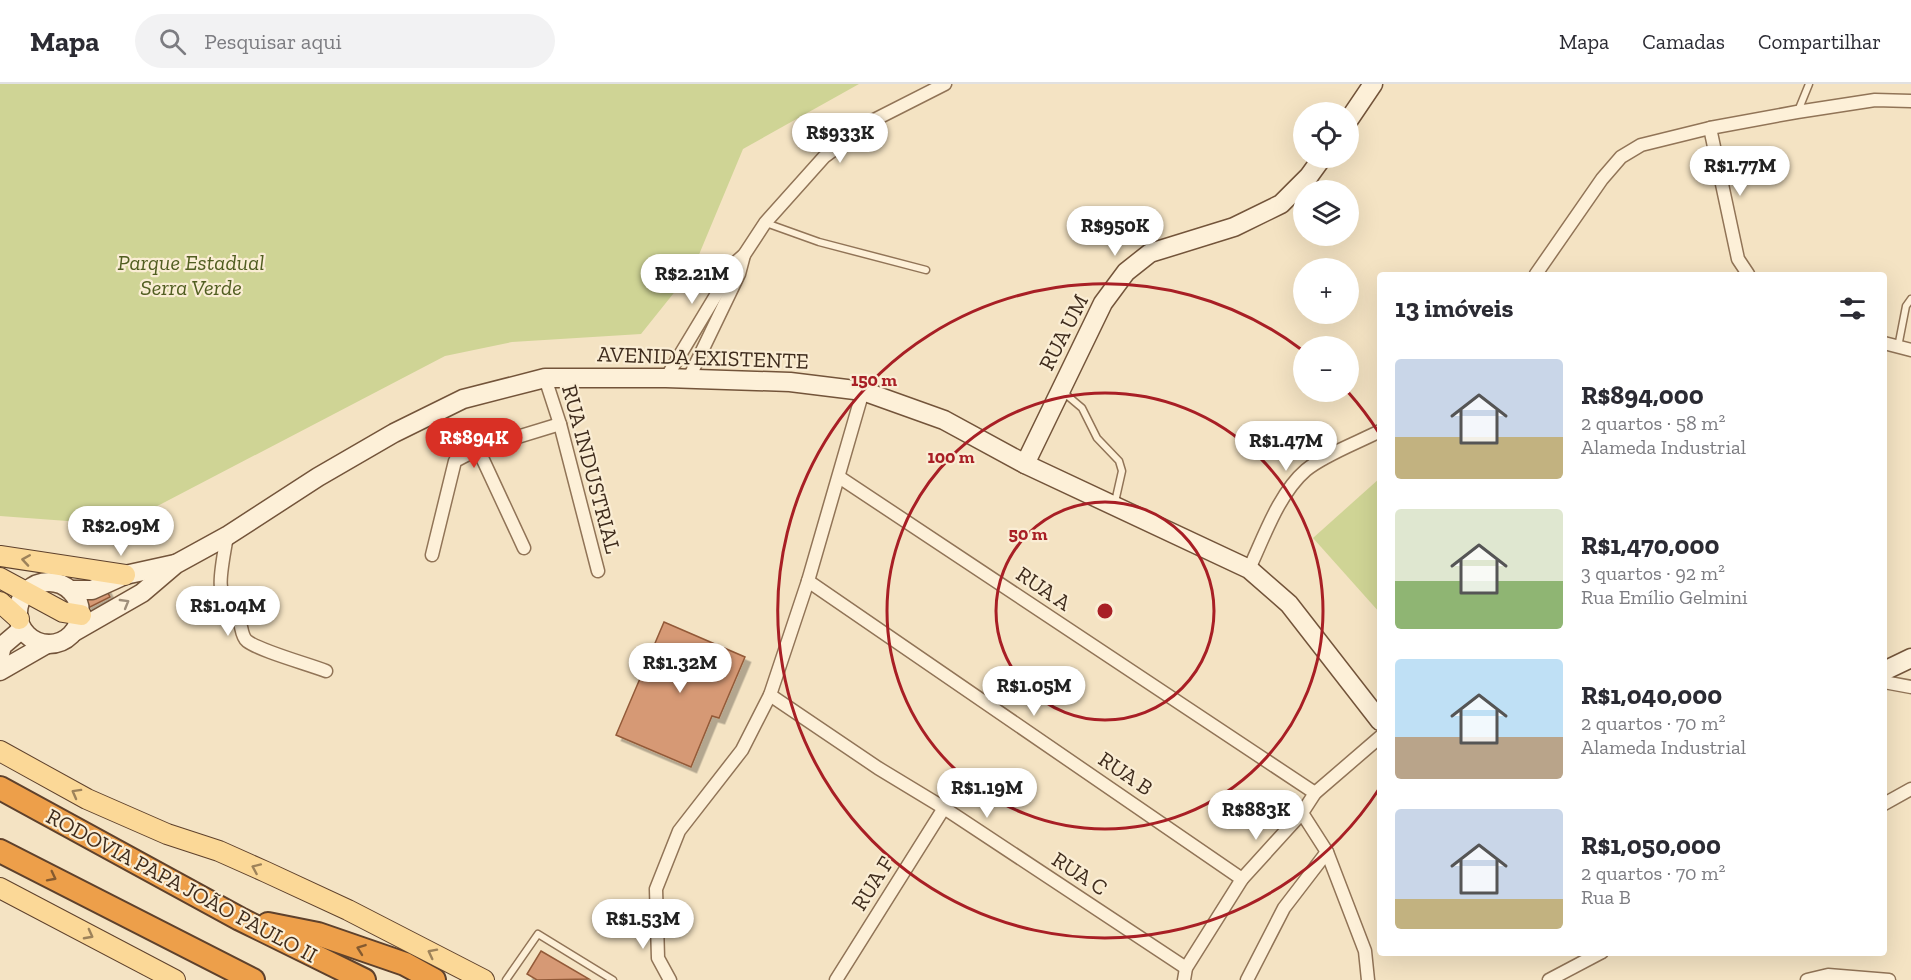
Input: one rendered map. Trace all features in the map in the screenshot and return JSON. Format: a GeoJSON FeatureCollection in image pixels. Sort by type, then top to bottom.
{"type":"FeatureCollection","features":[{"type":"Feature","properties":{"kind":"highway","name":"RODOVIA PAPA JOÃO PAULO II"},"geometry":{"type":"LineString","coordinates":[[0,789],[240,919],[364,980]]}},
{"type":"Feature","properties":{"kind":"highway"},"geometry":{"type":"LineString","coordinates":[[0,851],[253,980]]}},
{"type":"Feature","properties":{"kind":"highway"},"geometry":{"type":"LineString","coordinates":[[240,919],[318,934],[405,964],[434,980]]}},
{"type":"Feature","properties":{"kind":"highway"},"geometry":{"type":"LineString","coordinates":[[218,962],[238,980]]}},
{"type":"Feature","properties":{"kind":"main road"},"geometry":{"type":"LineString","coordinates":[[0,556],[125,575]]}},
{"type":"Feature","properties":{"kind":"main road"},"geometry":{"type":"LineString","coordinates":[[0,578],[63,612],[77,623]]}},
{"type":"Feature","properties":{"kind":"main road"},"geometry":{"type":"LineString","coordinates":[[0,602],[20,624]]}},
{"type":"Feature","properties":{"kind":"main road"},"geometry":{"type":"LineString","coordinates":[[0,751],[87,799],[167,834],[219,851],[266,872],[348,910],[483,980]]}},
{"type":"Feature","properties":{"kind":"main road"},"geometry":{"type":"LineString","coordinates":[[0,888],[175,980]]}},
{"type":"Feature","properties":{"kind":"street"},"geometry":{"type":"LineString","coordinates":[[666,378],[736,262],[744,255],[765,222],[824,157],[874,120],[945,84]]}},
{"type":"Feature","properties":{"kind":"street"},"geometry":{"type":"LineString","coordinates":[[1359,105],[1373,84]]}},
{"type":"Feature","properties":{"kind":"street"},"geometry":{"type":"LineString","coordinates":[[1537,272],[1602,179],[1621,157],[1641,145],[1710,128],[1797,112],[1875,100],[1911,101]]}},
{"type":"Feature","properties":{"kind":"street"},"geometry":{"type":"LineString","coordinates":[[1710,128],[1738,258],[1747,272]]}},
{"type":"Feature","properties":{"kind":"street","name":"RUA UM"},"geometry":{"type":"LineString","coordinates":[[1025,464],[1103,303],[1126,272],[1150,253],[1234,227],[1281,204],[1315,168]]}},
{"type":"Feature","properties":{"kind":"street"},"geometry":{"type":"LineString","coordinates":[[688,380],[739,274],[744,255]]}},
{"type":"Feature","properties":{"kind":"street"},"geometry":{"type":"LineString","coordinates":[[1887,344],[1905,348]]}},
{"type":"Feature","properties":{"kind":"street","name":"AVENIDA EXISTENTE"},"geometry":{"type":"LineString","coordinates":[[176,564],[227,536],[318,477],[404,428],[463,399],[545,378],[666,378],[790,382],[863,391],[944,420],[1025,464],[1248,569],[1289,604],[1377,717]]}},
{"type":"Feature","properties":{"kind":"street","name":"RUA INDUSTRIAL"},"geometry":{"type":"LineString","coordinates":[[545,378],[560,424],[598,571]]}},
{"type":"Feature","properties":{"kind":"street"},"geometry":{"type":"LineString","coordinates":[[670,980],[658,958],[656,889],[679,831],[742,750],[770,695],[808,581],[863,391]]}},
{"type":"Feature","properties":{"kind":"street"},"geometry":{"type":"LineString","coordinates":[[432,555],[456,461],[478,449],[560,424]]}},
{"type":"Feature","properties":{"kind":"street"},"geometry":{"type":"LineString","coordinates":[[1248,569],[1283,499],[1306,470],[1377,432]]}},
{"type":"Feature","properties":{"kind":"street"},"geometry":{"type":"LineString","coordinates":[[478,449],[524,548]]}},
{"type":"Feature","properties":{"kind":"street","name":"RUA A"},"geometry":{"type":"LineString","coordinates":[[839,477],[1315,794]]}},
{"type":"Feature","properties":{"kind":"street"},"geometry":{"type":"LineString","coordinates":[[227,536],[220,586],[239,620],[247,641],[326,671]]}},
{"type":"Feature","properties":{"kind":"street"},"geometry":{"type":"LineString","coordinates":[[70,590],[93,590],[125,575],[176,564]]}},
{"type":"Feature","properties":{"kind":"street"},"geometry":{"type":"LineString","coordinates":[[77,623],[76,597],[60,583],[47,582],[35,585],[25,593],[19,605],[20,624],[28,637],[47,644],[58,643],[67,639],[77,623],[142,593],[176,564]]}},
{"type":"Feature","properties":{"kind":"street","name":"RUA B"},"geometry":{"type":"LineString","coordinates":[[808,581],[1242,879]]}},
{"type":"Feature","properties":{"kind":"street"},"geometry":{"type":"LineString","coordinates":[[0,654],[2,646],[20,624]]}},
{"type":"Feature","properties":{"kind":"street"},"geometry":{"type":"LineString","coordinates":[[0,671],[47,644]]}},
{"type":"Feature","properties":{"kind":"street"},"geometry":{"type":"LineString","coordinates":[[1887,670],[1911,658]]}},
{"type":"Feature","properties":{"kind":"street"},"geometry":{"type":"LineString","coordinates":[[1887,683],[1911,687]]}},
{"type":"Feature","properties":{"kind":"street","name":"RUA C"},"geometry":{"type":"LineString","coordinates":[[770,695],[878,768],[944,808],[1185,974]]}},
{"type":"Feature","properties":{"kind":"street"},"geometry":{"type":"LineString","coordinates":[[1185,974],[1242,879],[1302,813],[1315,794],[1377,740]]}},
{"type":"Feature","properties":{"kind":"street"},"geometry":{"type":"LineString","coordinates":[[1887,802],[1911,789]]}},
{"type":"Feature","properties":{"kind":"street","name":"RUA F"},"geometry":{"type":"LineString","coordinates":[[836,980],[944,808]]}},
{"type":"Feature","properties":{"kind":"street"},"geometry":{"type":"LineString","coordinates":[[1302,813],[1327,852],[1365,951],[1368,980]]}},
{"type":"Feature","properties":{"kind":"street"},"geometry":{"type":"LineString","coordinates":[[1247,980],[1284,908],[1327,852]]}},
{"type":"Feature","properties":{"kind":"street"},"geometry":{"type":"LineString","coordinates":[[1549,980],[1594,956]]}},
{"type":"Feature","properties":{"kind":"street"},"geometry":{"type":"LineString","coordinates":[[1807,980],[1828,975],[1889,980]]}},
{"type":"Feature","properties":{"kind":"lane"},"geometry":{"type":"LineString","coordinates":[[1797,112],[1809,84]]}},
{"type":"Feature","properties":{"kind":"lane"},"geometry":{"type":"LineString","coordinates":[[765,222],[819,242],[926,270]]}},
{"type":"Feature","properties":{"kind":"lane"},"geometry":{"type":"LineString","coordinates":[[1905,348],[1906,306],[1911,299]]}},
{"type":"Feature","properties":{"kind":"lane"},"geometry":{"type":"LineString","coordinates":[[1060,390],[1083,408],[1097,438],[1119,461],[1122,471],[1114,506]]}},
{"type":"Feature","properties":{"kind":"lane"},"geometry":{"type":"LineString","coordinates":[[506,980],[538,934],[613,980]]}},
{"type":"Feature","properties":{"kind":"green space","name":"Parque Estadual Serra Verde"},"geometry":{"type":"Polygon","coordinates":[[[0,84],[859,84],[743,149],[693,269],[641,334],[512,342],[445,356],[121,525],[0,516],[0,84]]]}},
{"type":"Feature","properties":{"kind":"green space"},"geometry":{"type":"Polygon","coordinates":[[[1377,481],[1377,610],[1313,538],[1377,481]]]}},
{"type":"Feature","properties":{"kind":"building"},"geometry":{"type":"Polygon","coordinates":[[[105,587],[110,597],[88,608],[83,598],[105,587]]]}},
{"type":"Feature","properties":{"kind":"building"},"geometry":{"type":"Polygon","coordinates":[[[664,622],[745,657],[719,718],[712,716],[691,767],[616,735],[664,622]]]}},
{"type":"Feature","properties":{"kind":"building"},"geometry":{"type":"Polygon","coordinates":[[[541,951],[589,979],[537,980],[527,974],[541,951]]]}}]}
